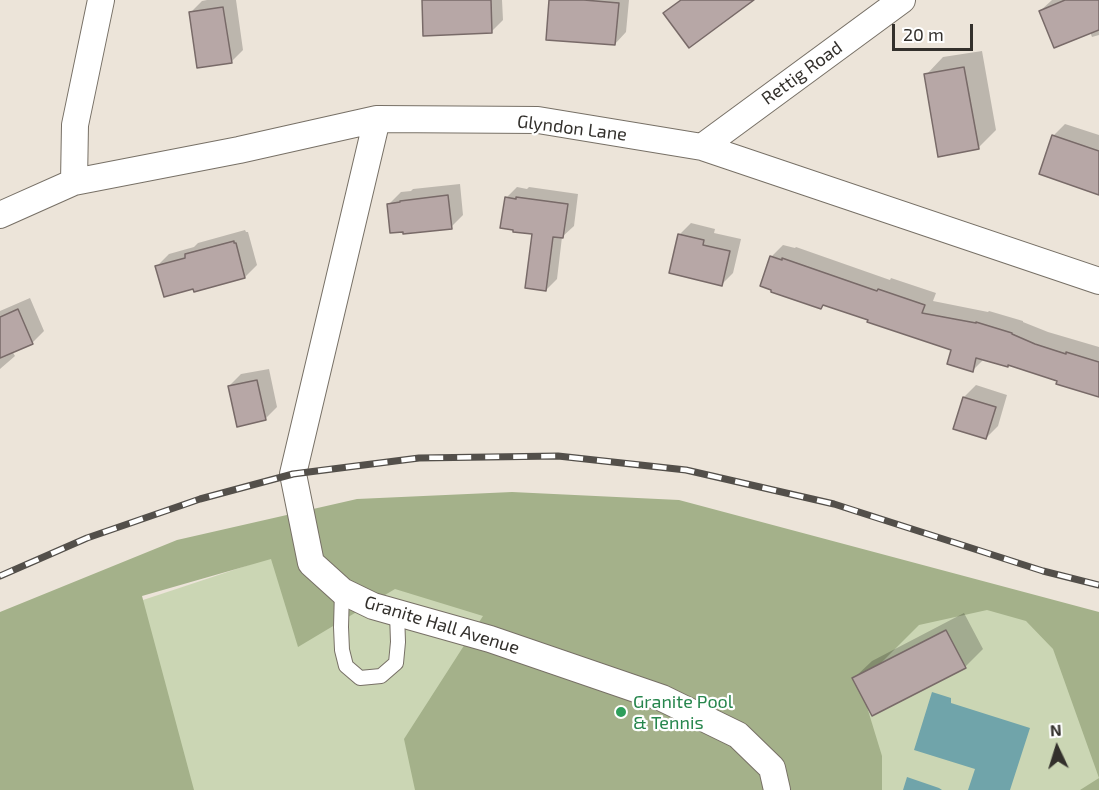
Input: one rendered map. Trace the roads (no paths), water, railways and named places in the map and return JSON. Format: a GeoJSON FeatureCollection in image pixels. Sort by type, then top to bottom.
{"type":"FeatureCollection","features":[{"type":"Feature","properties":{"kind":"street"},"geometry":{"type":"LineString","coordinates":[[74,182],[75,125],[101,0]]}},
{"type":"Feature","properties":{"kind":"street","name":"Rettig Road"},"geometry":{"type":"LineString","coordinates":[[702,147],[902,0]]}},
{"type":"Feature","properties":{"kind":"street","name":"Glyndon Lane"},"geometry":{"type":"LineString","coordinates":[[0,216],[74,182],[239,150],[377,119],[538,120],[702,147],[1099,281]]}},
{"type":"Feature","properties":{"kind":"street","name":"Granite Hall Avenue"},"geometry":{"type":"LineString","coordinates":[[377,119],[293,474],[311,563],[342,591],[373,606],[490,639],[662,698],[738,735],[772,768],[777,790]]}},
{"type":"Feature","properties":{"kind":"lane"},"geometry":{"type":"LineString","coordinates":[[342,591],[342,650],[346,666],[360,678],[381,676],[396,663],[397,613]]}},
{"type":"Feature","properties":{"kind":"water"},"geometry":{"type":"Polygon","coordinates":[[[932,692],[951,698],[951,703],[1030,728],[1010,790],[968,790],[975,769],[914,750],[932,692]]]}},
{"type":"Feature","properties":{"kind":"water"},"geometry":{"type":"Polygon","coordinates":[[[907,777],[939,788],[942,790],[903,790],[907,777]]]}},
{"type":"Feature","properties":{"kind":"railway"},"geometry":{"type":"LineString","coordinates":[[0,576],[87,538],[200,499],[293,474],[419,458],[558,456],[686,470],[834,504],[1043,571],[1099,585]]}},
{"type":"Feature","properties":{"kind":"place","name":"Granite Pool & Tennis"},"geometry":{"type":"Point","coordinates":[621,712]}}]}
